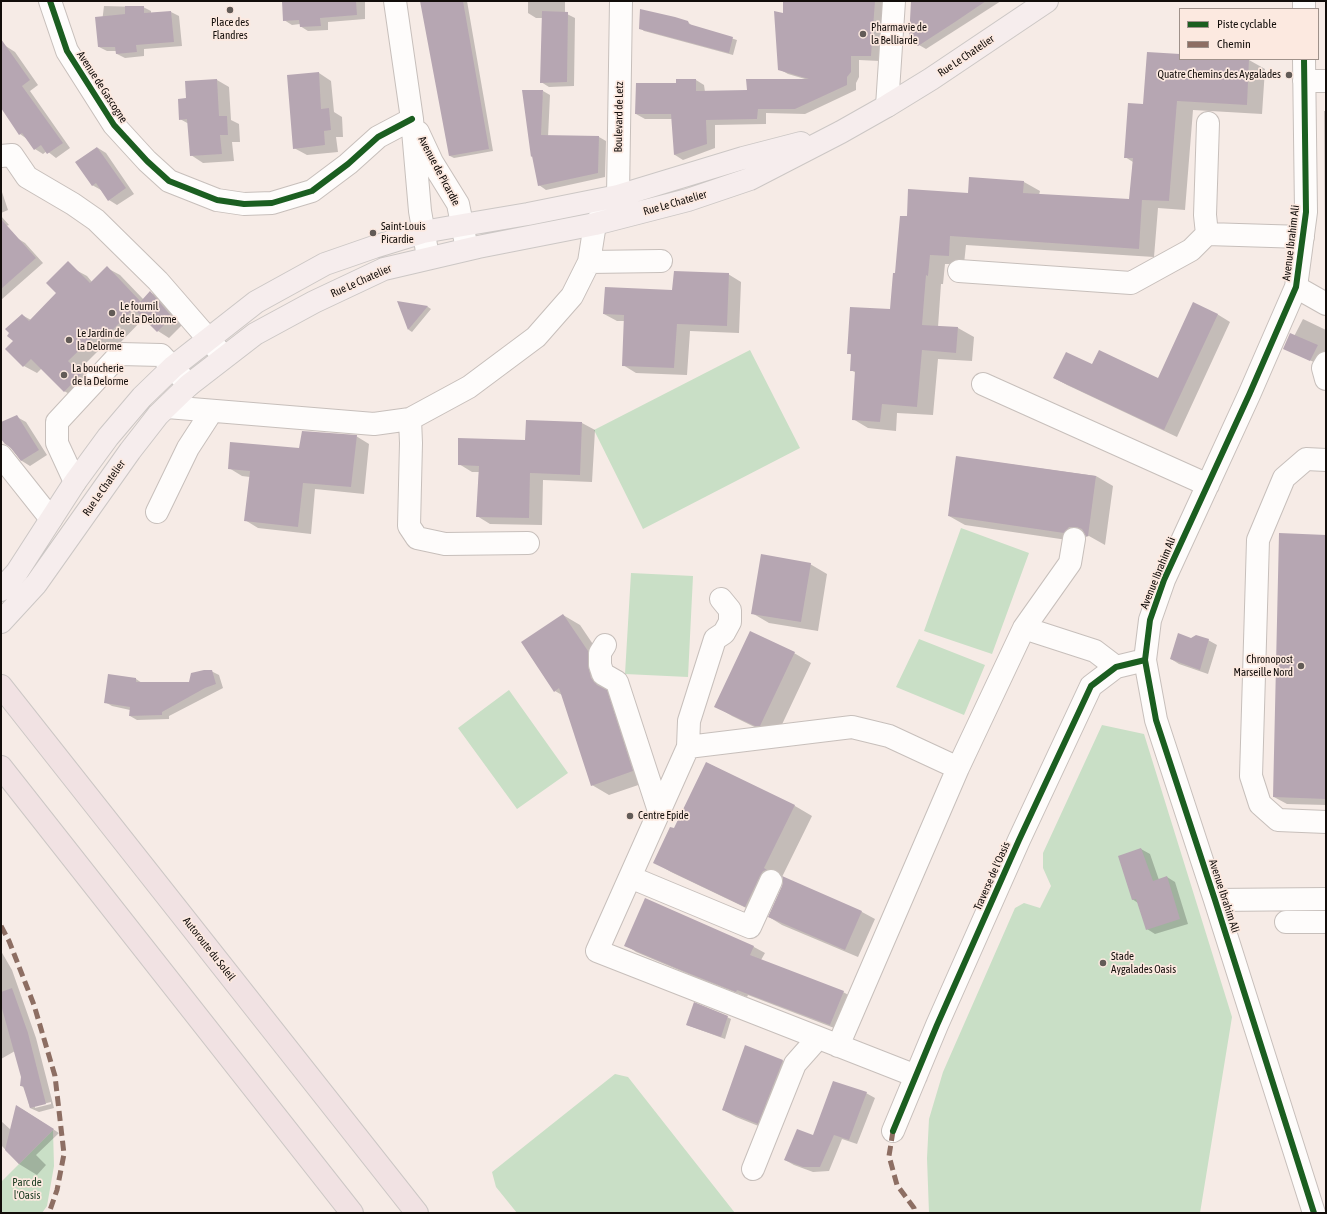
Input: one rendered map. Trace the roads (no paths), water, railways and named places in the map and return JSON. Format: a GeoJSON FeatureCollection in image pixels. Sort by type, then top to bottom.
{"type":"FeatureCollection","features":[{"type":"Feature","properties":{"kind":"highway","name":"Autoroute du Soleil"},"geometry":{"type":"LineString","coordinates":[[1,686],[417,1213]]}},
{"type":"Feature","properties":{"kind":"highway"},"geometry":{"type":"LineString","coordinates":[[1,767],[352,1213]]}},
{"type":"Feature","properties":{"kind":"main road","name":"Rue Le Chatelier"},"geometry":{"type":"LineString","coordinates":[[1,622],[36,584],[130,450],[158,415],[189,385],[255,334],[314,302],[384,268],[428,257],[595,224],[688,200],[750,180],[887,106],[931,79],[1047,1]]}},
{"type":"Feature","properties":{"kind":"main road","name":"Rue Le Chatelier"},"geometry":{"type":"LineString","coordinates":[[1,590],[17,572],[75,482],[108,437],[142,397],[173,367],[256,302],[325,264],[423,232],[528,214],[618,196],[743,158],[841,132]]}},
{"type":"Feature","properties":{"kind":"street","name":"Avenue de Gascogne"},"geometry":{"type":"LineString","coordinates":[[50,1],[67,51],[114,125],[146,161],[169,181],[218,200],[244,204],[272,203],[312,191],[348,164],[378,137],[412,118]]}},
{"type":"Feature","properties":{"kind":"street","name":"Avenue de Picardie"},"geometry":{"type":"LineString","coordinates":[[395,1],[412,118],[423,232],[428,257]]}},
{"type":"Feature","properties":{"kind":"street","name":"Boulevard de Letz"},"geometry":{"type":"LineString","coordinates":[[618,196],[621,1]]}},
{"type":"Feature","properties":{"kind":"street"},"geometry":{"type":"LineString","coordinates":[[887,106],[894,1]]}},
{"type":"Feature","properties":{"kind":"street","name":"Avenue Ibrahim Ali"},"geometry":{"type":"LineString","coordinates":[[1304,60],[1306,212],[1296,287],[1249,395],[1164,580],[1150,620],[1144,660],[1156,720],[1215,900],[1314,1213]]}},
{"type":"Feature","properties":{"kind":"street"},"geometry":{"type":"LineString","coordinates":[[1304,81],[1326,81]]}},
{"type":"Feature","properties":{"kind":"street","name":"Avenue de Picardie"},"geometry":{"type":"LineString","coordinates":[[412,118],[432,162],[458,204],[467,249]]}},
{"type":"Feature","properties":{"kind":"street"},"geometry":{"type":"LineString","coordinates":[[1207,234],[1205,215],[1208,123]]}},
{"type":"Feature","properties":{"kind":"street"},"geometry":{"type":"LineString","coordinates":[[4,150],[27,177],[73,204],[96,220],[158,281],[224,357]]}},
{"type":"Feature","properties":{"kind":"street"},"geometry":{"type":"LineString","coordinates":[[166,407],[374,424],[410,419],[469,386],[536,336],[572,296],[589,262],[595,224],[618,196]]}},
{"type":"Feature","properties":{"kind":"street"},"geometry":{"type":"LineString","coordinates":[[959,271],[1131,283],[1191,250],[1207,234],[1303,238]]}},
{"type":"Feature","properties":{"kind":"street"},"geometry":{"type":"LineString","coordinates":[[589,262],[661,261]]}},
{"type":"Feature","properties":{"kind":"street"},"geometry":{"type":"LineString","coordinates":[[1296,287],[1326,304]]}},
{"type":"Feature","properties":{"kind":"street"},"geometry":{"type":"LineString","coordinates":[[75,482],[57,443],[57,422],[120,354],[161,355],[189,385]]}},
{"type":"Feature","properties":{"kind":"street"},"geometry":{"type":"LineString","coordinates":[[1326,362],[1323,368],[1326,379]]}},
{"type":"Feature","properties":{"kind":"street"},"geometry":{"type":"LineString","coordinates":[[983,384],[1208,485]]}},
{"type":"Feature","properties":{"kind":"street"},"geometry":{"type":"LineString","coordinates":[[157,512],[188,448],[212,411]]}},
{"type":"Feature","properties":{"kind":"street"},"geometry":{"type":"LineString","coordinates":[[410,419],[411,443],[409,526],[417,538],[445,544],[528,544]]}},
{"type":"Feature","properties":{"kind":"street"},"geometry":{"type":"LineString","coordinates":[[1,456],[51,519]]}},
{"type":"Feature","properties":{"kind":"street"},"geometry":{"type":"LineString","coordinates":[[1326,460],[1306,459],[1284,478],[1258,540],[1251,776],[1260,804],[1278,820],[1326,822]]}},
{"type":"Feature","properties":{"kind":"street"},"geometry":{"type":"LineString","coordinates":[[838,1046],[958,768],[1024,628],[1070,563],[1074,539]]}},
{"type":"Feature","properties":{"kind":"street"},"geometry":{"type":"LineString","coordinates":[[721,599],[730,610],[730,622],[724,633],[715,639],[690,721],[688,747],[597,951],[916,1076]]}},
{"type":"Feature","properties":{"kind":"street"},"geometry":{"type":"LineString","coordinates":[[1024,628],[1095,651],[1116,667]]}},
{"type":"Feature","properties":{"kind":"street"},"geometry":{"type":"LineString","coordinates":[[605,645],[600,653],[600,665],[603,674],[616,682],[659,811]]}},
{"type":"Feature","properties":{"kind":"street","name":"Traverse de l'Oasis"},"geometry":{"type":"LineString","coordinates":[[893,1131],[936,1025],[1019,840],[1091,686],[1116,667],[1144,660]]}},
{"type":"Feature","properties":{"kind":"street"},"geometry":{"type":"LineString","coordinates":[[688,747],[852,727],[889,736],[958,768]]}},
{"type":"Feature","properties":{"kind":"street"},"geometry":{"type":"LineString","coordinates":[[630,877],[750,927],[771,882]]}},
{"type":"Feature","properties":{"kind":"street"},"geometry":{"type":"LineString","coordinates":[[1215,900],[1326,899]]}},
{"type":"Feature","properties":{"kind":"street"},"geometry":{"type":"LineString","coordinates":[[1286,922],[1326,922]]}},
{"type":"Feature","properties":{"kind":"street"},"geometry":{"type":"LineString","coordinates":[[753,1169],[795,1064],[818,1038]]}},
{"type":"Feature","properties":{"kind":"place","name":"Place des Flandres"},"geometry":{"type":"Point","coordinates":[230,10]}},
{"type":"Feature","properties":{"kind":"place","name":"Pharmavie de la Belliarde"},"geometry":{"type":"Point","coordinates":[863,34]}},
{"type":"Feature","properties":{"kind":"place","name":"Quatre Chemins des Aygalades"},"geometry":{"type":"Point","coordinates":[1289,75]}},
{"type":"Feature","properties":{"kind":"place","name":"Saint-Louis Picardie"},"geometry":{"type":"Point","coordinates":[373,233]}},
{"type":"Feature","properties":{"kind":"place","name":"Le fournil de la Delorme"},"geometry":{"type":"Point","coordinates":[112,313]}},
{"type":"Feature","properties":{"kind":"place","name":"Le Jardin de la Delorme"},"geometry":{"type":"Point","coordinates":[69,340]}},
{"type":"Feature","properties":{"kind":"place","name":"La boucherie de la Delorme"},"geometry":{"type":"Point","coordinates":[64,375]}},
{"type":"Feature","properties":{"kind":"place","name":"Chronopost Marseille Nord"},"geometry":{"type":"Point","coordinates":[1301,666]}},
{"type":"Feature","properties":{"kind":"place","name":"Centre Epide"},"geometry":{"type":"Point","coordinates":[630,816]}},
{"type":"Feature","properties":{"kind":"place","name":"Stade Aygalades Oasis"},"geometry":{"type":"Point","coordinates":[1103,963]}},
{"type":"Feature","properties":{"kind":"park label","name":"Parc de l'Oasis"},"geometry":{"type":"Point","coordinates":[27,1189]}}]}
